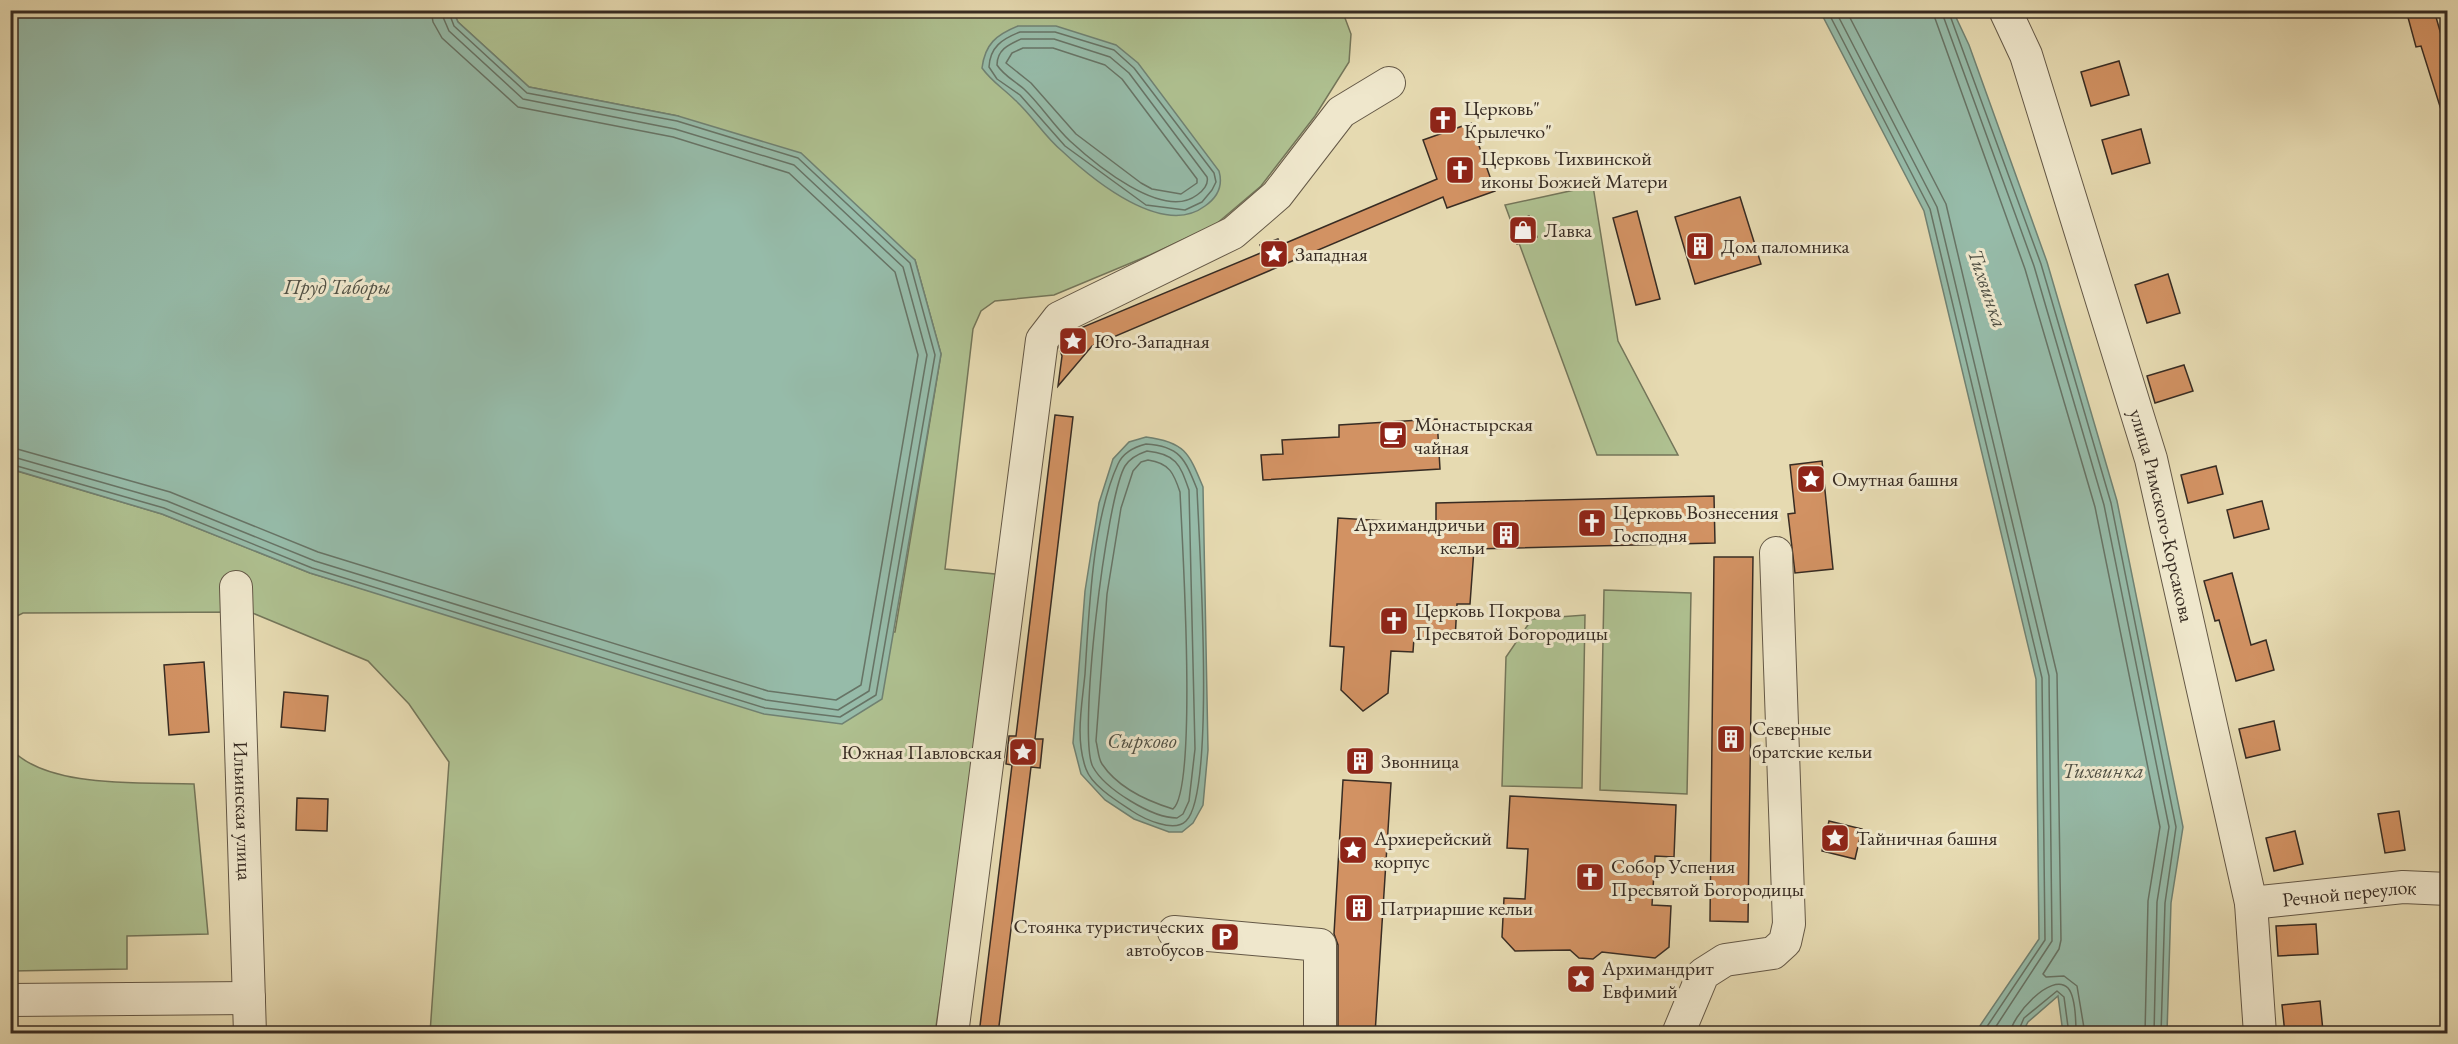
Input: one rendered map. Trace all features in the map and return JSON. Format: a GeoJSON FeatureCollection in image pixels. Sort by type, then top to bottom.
{"type":"FeatureCollection","features":[{"type":"Feature","properties":{"kind":"street","name":"улица Римского-Корсакова"},"geometry":{"type":"LineString","coordinates":[[2005,10],[2026,55],[2151,459],[2251,903],[2260,1034]]}},
{"type":"Feature","properties":{"kind":"street"},"geometry":{"type":"LineString","coordinates":[[952,1034],[1042,340],[1059,318],[1233,233],[1277,195],[1341,112],[1389,83]]}},
{"type":"Feature","properties":{"kind":"street"},"geometry":{"type":"LineString","coordinates":[[1678,1034],[1703,974],[1725,960],[1773,953],[1785,942],[1789,924],[1776,553]]}},
{"type":"Feature","properties":{"kind":"street","name":"Ильинская улица"},"geometry":{"type":"LineString","coordinates":[[236,587],[250,1034]]}},
{"type":"Feature","properties":{"kind":"street","name":"Речной переулок"},"geometry":{"type":"LineString","coordinates":[[2251,903],[2403,887],[2448,890]]}},
{"type":"Feature","properties":{"kind":"street"},"geometry":{"type":"LineString","coordinates":[[1174,932],[1320,945],[1320,1034]]}},
{"type":"Feature","properties":{"kind":"street"},"geometry":{"type":"LineString","coordinates":[[10,1000],[249,998]]}},
{"type":"Feature","properties":{"kind":"shaded area"},"geometry":{"type":"Polygon","coordinates":[[[1342,10],[1351,34],[1349,62],[1315,116],[1261,186],[1215,225],[1150,255],[1054,295],[995,301],[981,311],[973,329],[945,569],[1005,575],[935,1033],[430,1033],[449,762],[409,704],[368,661],[250,612],[23,613],[11,619],[10,469],[162,514],[310,573],[470,621],[895,632],[941,354],[915,260],[678,116],[529,87],[458,22],[453,11],[1342,10]]]}},
{"type":"Feature","properties":{"kind":"shaded area"},"geometry":{"type":"Polygon","coordinates":[[[1593,186],[1618,341],[1678,455],[1597,455],[1505,205],[1593,186]]]}},
{"type":"Feature","properties":{"kind":"shaded area"},"geometry":{"type":"Polygon","coordinates":[[[1604,590],[1691,593],[1687,794],[1600,790],[1604,590]]]}},
{"type":"Feature","properties":{"kind":"shaded area"},"geometry":{"type":"Polygon","coordinates":[[[1585,615],[1582,788],[1502,786],[1506,657],[1532,619],[1585,615]]]}},
{"type":"Feature","properties":{"kind":"shaded area"},"geometry":{"type":"Polygon","coordinates":[[[11,749],[27,762],[71,777],[123,783],[194,784],[208,934],[127,936],[127,969],[11,971],[11,749]]]}},
{"type":"Feature","properties":{"kind":"water","name":"Пруд Таборы"},"geometry":{"type":"Polygon","coordinates":[[[10,11],[453,11],[458,22],[529,87],[678,116],[801,153],[915,260],[941,354],[882,699],[842,724],[764,714],[310,573],[162,514],[11,469],[10,11]]]}},
{"type":"Feature","properties":{"kind":"water","name":"Тихвинка"},"geometry":{"type":"Polygon","coordinates":[[[1820,11],[1953,11],[1969,45],[2047,262],[2117,501],[2183,827],[2171,903],[2167,1033],[2063,1033],[2058,996],[2028,1022],[2022,1033],[1975,1033],[2039,939],[2036,679],[1924,211],[1820,11]]]}},
{"type":"Feature","properties":{"kind":"water"},"geometry":{"type":"Polygon","coordinates":[[[1018,26],[1056,26],[1116,45],[1138,63],[1219,171],[1220,186],[1213,199],[1205,206],[1188,214],[1169,215],[1149,210],[1110,190],[1075,163],[982,68],[986,53],[993,41],[1018,26]]]}},
{"type":"Feature","properties":{"kind":"water","name":"Сырково"},"geometry":{"type":"Polygon","coordinates":[[[1146,437],[1169,442],[1184,451],[1194,466],[1203,487],[1208,750],[1203,805],[1193,823],[1182,832],[1169,832],[1134,819],[1105,800],[1081,774],[1073,743],[1085,591],[1099,503],[1113,459],[1129,442],[1146,437]]]}},
{"type":"Feature","properties":{"kind":"building"},"geometry":{"type":"Polygon","coordinates":[[[2406,10],[2434,10],[2448,59],[2448,115],[2443,116],[2421,46],[2416,47],[2406,10]]]}},
{"type":"Feature","properties":{"kind":"building"},"geometry":{"type":"Polygon","coordinates":[[[2119,61],[2129,95],[2091,106],[2081,72],[2119,61]]]}},
{"type":"Feature","properties":{"kind":"building"},"geometry":{"type":"Polygon","coordinates":[[[1471,123],[1495,191],[1447,208],[1443,197],[1092,346],[1058,386],[1062,356],[1059,347],[1071,332],[1263,252],[1260,245],[1278,239],[1281,245],[1437,179],[1423,140],[1471,123]]]}},
{"type":"Feature","properties":{"kind":"building"},"geometry":{"type":"Polygon","coordinates":[[[2141,129],[2150,163],[2112,174],[2102,140],[2141,129]]]}},
{"type":"Feature","properties":{"kind":"building"},"geometry":{"type":"Polygon","coordinates":[[[1740,197],[1761,264],[1695,284],[1675,217],[1740,197]]]}},
{"type":"Feature","properties":{"kind":"building"},"geometry":{"type":"Polygon","coordinates":[[[1637,211],[1660,299],[1636,305],[1613,218],[1637,211]]]}},
{"type":"Feature","properties":{"kind":"building","name":"Лавка"},"geometry":{"type":"Polygon","coordinates":[[[1529,216],[1537,237],[1517,244],[1510,223],[1529,216]]]}},
{"type":"Feature","properties":{"kind":"building"},"geometry":{"type":"Polygon","coordinates":[[[2168,274],[2180,313],[2147,323],[2135,285],[2168,274]]]}},
{"type":"Feature","properties":{"kind":"building"},"geometry":{"type":"Polygon","coordinates":[[[2184,365],[2193,391],[2155,403],[2147,376],[2184,365]]]}},
{"type":"Feature","properties":{"kind":"building"},"geometry":{"type":"Polygon","coordinates":[[[1055,415],[1073,417],[1035,739],[1043,739],[1040,768],[1031,767],[998,1034],[979,1034],[1012,765],[1006,764],[1009,736],[1016,736],[1055,415]]]}},
{"type":"Feature","properties":{"kind":"building"},"geometry":{"type":"Polygon","coordinates":[[[1437,419],[1440,469],[1263,480],[1261,455],[1283,454],[1282,440],[1339,437],[1339,425],[1437,419]]]}},
{"type":"Feature","properties":{"kind":"building"},"geometry":{"type":"Polygon","coordinates":[[[1822,461],[1833,569],[1795,573],[1788,514],[1795,513],[1790,465],[1822,461]]]}},
{"type":"Feature","properties":{"kind":"building"},"geometry":{"type":"Polygon","coordinates":[[[2216,466],[2223,494],[2188,503],[2181,475],[2216,466]]]}},
{"type":"Feature","properties":{"kind":"building"},"geometry":{"type":"Polygon","coordinates":[[[1714,496],[1715,543],[1474,549],[1470,604],[1457,604],[1455,640],[1414,638],[1413,652],[1391,651],[1388,693],[1363,711],[1341,690],[1344,647],[1330,646],[1338,518],[1436,524],[1436,503],[1714,496]]]}},
{"type":"Feature","properties":{"kind":"building"},"geometry":{"type":"Polygon","coordinates":[[[2262,501],[2269,529],[2234,538],[2227,510],[2262,501]]]}},
{"type":"Feature","properties":{"kind":"building","name":"Северные братские кельи"},"geometry":{"type":"Polygon","coordinates":[[[1714,557],[1753,557],[1748,922],[1710,921],[1714,557]]]}},
{"type":"Feature","properties":{"kind":"building"},"geometry":{"type":"Polygon","coordinates":[[[2232,573],[2251,645],[2266,640],[2274,670],[2236,681],[2219,620],[2215,621],[2204,581],[2232,573]]]}},
{"type":"Feature","properties":{"kind":"building"},"geometry":{"type":"Polygon","coordinates":[[[204,662],[209,732],[169,735],[164,665],[204,662]]]}},
{"type":"Feature","properties":{"kind":"building"},"geometry":{"type":"Polygon","coordinates":[[[284,692],[328,696],[325,731],[281,727],[284,692]]]}},
{"type":"Feature","properties":{"kind":"building"},"geometry":{"type":"Polygon","coordinates":[[[2274,721],[2280,750],[2246,758],[2239,729],[2274,721]]]}},
{"type":"Feature","properties":{"kind":"building","name":"Патриаршие кельи"},"geometry":{"type":"Polygon","coordinates":[[[1343,780],[1391,783],[1375,1034],[1338,1034],[1338,945],[1334,934],[1343,780]]]}},
{"type":"Feature","properties":{"kind":"building","name":"Собор Успения Пресвятой Богородицы"},"geometry":{"type":"Polygon","coordinates":[[[1510,796],[1676,805],[1674,857],[1655,856],[1652,905],[1671,906],[1669,947],[1655,958],[1602,952],[1593,959],[1579,958],[1570,950],[1515,951],[1502,937],[1504,898],[1525,899],[1528,849],[1507,848],[1510,796]]]}},
{"type":"Feature","properties":{"kind":"building"},"geometry":{"type":"Polygon","coordinates":[[[297,798],[328,799],[327,831],[296,830],[297,798]]]}},
{"type":"Feature","properties":{"kind":"building"},"geometry":{"type":"Polygon","coordinates":[[[2399,811],[2405,850],[2385,853],[2378,814],[2399,811]]]}},
{"type":"Feature","properties":{"kind":"building"},"geometry":{"type":"Polygon","coordinates":[[[1829,821],[1862,829],[1855,859],[1822,851],[1829,821]]]}},
{"type":"Feature","properties":{"kind":"building"},"geometry":{"type":"Polygon","coordinates":[[[2295,831],[2303,864],[2274,871],[2266,838],[2295,831]]]}},
{"type":"Feature","properties":{"kind":"building"},"geometry":{"type":"Polygon","coordinates":[[[2316,924],[2318,954],[2278,956],[2276,926],[2316,924]]]}},
{"type":"Feature","properties":{"kind":"building"},"geometry":{"type":"Polygon","coordinates":[[[2320,1001],[2323,1031],[2285,1034],[2282,1005],[2320,1001]]]}},
{"type":"Feature","properties":{"kind":"place","name":"Церковь\" Крылечко\""},"geometry":{"type":"Point","coordinates":[1443,120]}},
{"type":"Feature","properties":{"kind":"place","name":"Церковь Тихвинской иконы Божией Матери"},"geometry":{"type":"Point","coordinates":[1460,170]}},
{"type":"Feature","properties":{"kind":"place","name":"Лавка"},"geometry":{"type":"Point","coordinates":[1523,230]}},
{"type":"Feature","properties":{"kind":"place","name":"Дом паломника"},"geometry":{"type":"Point","coordinates":[1700,246]}},
{"type":"Feature","properties":{"kind":"place","name":"Западная"},"geometry":{"type":"Point","coordinates":[1274,254]}},
{"type":"Feature","properties":{"kind":"place","name":"Юго-Западная"},"geometry":{"type":"Point","coordinates":[1073,341]}},
{"type":"Feature","properties":{"kind":"place","name":"Монастырская чайная"},"geometry":{"type":"Point","coordinates":[1393,435]}},
{"type":"Feature","properties":{"kind":"place","name":"Омутная башня"},"geometry":{"type":"Point","coordinates":[1811,479]}},
{"type":"Feature","properties":{"kind":"place","name":"Церковь Вознесения Господня"},"geometry":{"type":"Point","coordinates":[1592,523]}},
{"type":"Feature","properties":{"kind":"place","name":"Архимандричьи кельи"},"geometry":{"type":"Point","coordinates":[1506,535]}},
{"type":"Feature","properties":{"kind":"place","name":"Церковь Покрова Пресвятой Богородицы"},"geometry":{"type":"Point","coordinates":[1394,621]}},
{"type":"Feature","properties":{"kind":"place","name":"Северные братские кельи"},"geometry":{"type":"Point","coordinates":[1731,739]}},
{"type":"Feature","properties":{"kind":"place","name":"Южная Павловская"},"geometry":{"type":"Point","coordinates":[1023,752]}},
{"type":"Feature","properties":{"kind":"place","name":"Звонница"},"geometry":{"type":"Point","coordinates":[1360,761]}},
{"type":"Feature","properties":{"kind":"place","name":"Тайничная башня"},"geometry":{"type":"Point","coordinates":[1835,838]}},
{"type":"Feature","properties":{"kind":"place","name":"Архиерейский корпус"},"geometry":{"type":"Point","coordinates":[1353,850]}},
{"type":"Feature","properties":{"kind":"place","name":"Собор Успения Пресвятой Богородицы"},"geometry":{"type":"Point","coordinates":[1590,877]}},
{"type":"Feature","properties":{"kind":"place","name":"Патриаршие кельи"},"geometry":{"type":"Point","coordinates":[1359,908]}},
{"type":"Feature","properties":{"kind":"place","name":"Стоянка туристических автобусов"},"geometry":{"type":"Point","coordinates":[1225,937]}},
{"type":"Feature","properties":{"kind":"place","name":"Архимандрит Евфимий"},"geometry":{"type":"Point","coordinates":[1581,979]}}]}
